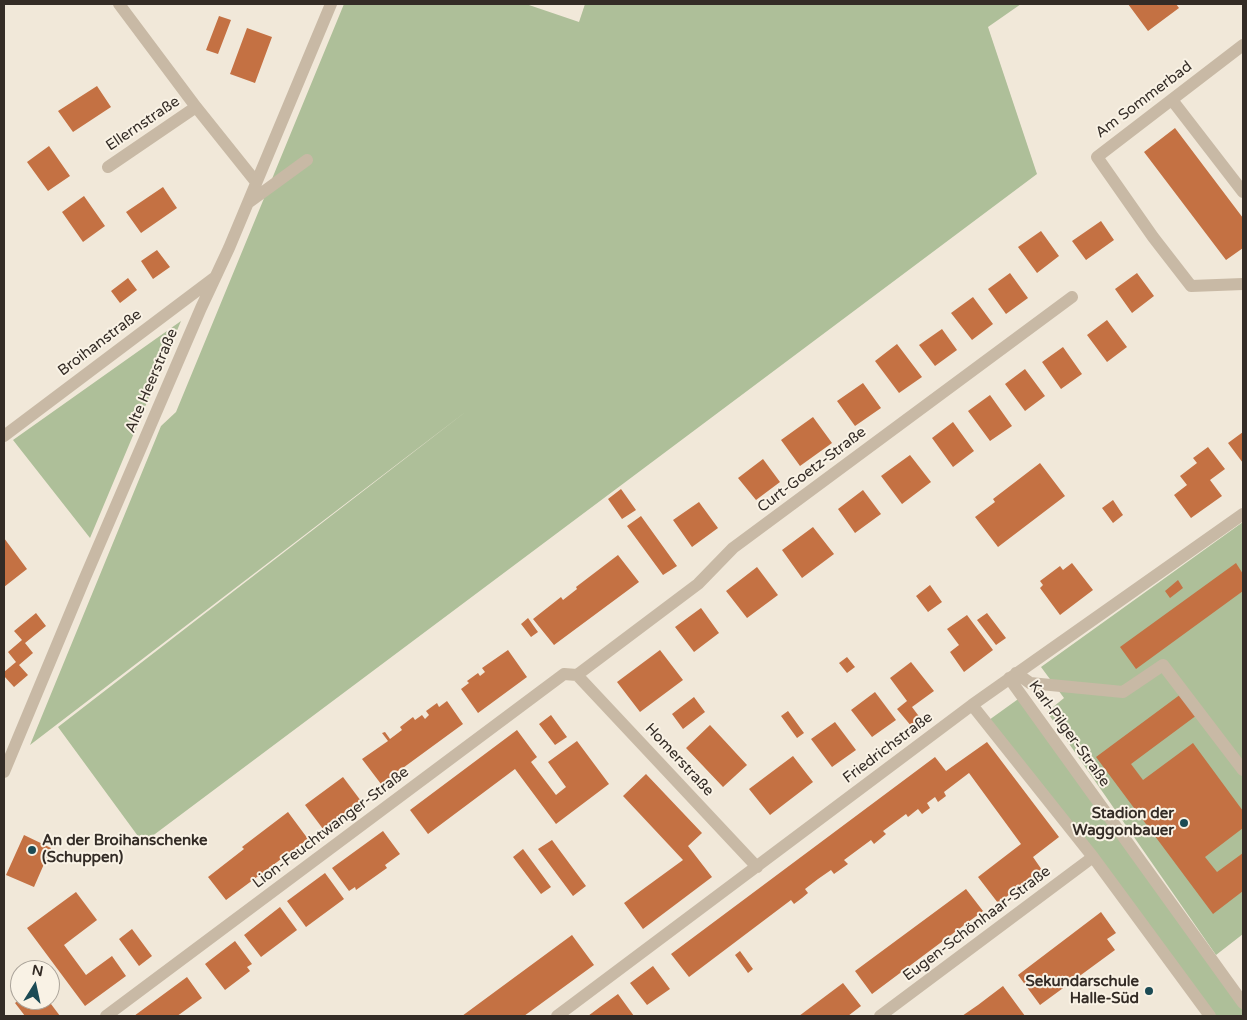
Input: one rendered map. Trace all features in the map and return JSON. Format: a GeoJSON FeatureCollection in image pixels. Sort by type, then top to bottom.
{"type":"FeatureCollection","features":[{"type":"Feature","properties":{"kind":"street","name":"Ellernstraße"},"geometry":{"type":"LineString","coordinates":[[119,4],[196,108],[256,182]]}},
{"type":"Feature","properties":{"kind":"street","name":"Alte Heerstraße"},"geometry":{"type":"LineString","coordinates":[[4,772],[84,580],[331,4]]}},
{"type":"Feature","properties":{"kind":"street","name":"Am Sommerbad"},"geometry":{"type":"LineString","coordinates":[[1243,45],[1097,157],[1153,237],[1192,286],[1243,284]]}},
{"type":"Feature","properties":{"kind":"street"},"geometry":{"type":"LineString","coordinates":[[1172,100],[1243,192]]}},
{"type":"Feature","properties":{"kind":"street","name":"Ellernstraße"},"geometry":{"type":"LineString","coordinates":[[108,167],[196,108]]}},
{"type":"Feature","properties":{"kind":"street"},"geometry":{"type":"LineString","coordinates":[[247,203],[307,160]]}},
{"type":"Feature","properties":{"kind":"street","name":"Broihanstraße"},"geometry":{"type":"LineString","coordinates":[[4,436],[215,277]]}},
{"type":"Feature","properties":{"kind":"street","name":"Curt-Goetz-Straße"},"geometry":{"type":"LineString","coordinates":[[577,675],[698,584],[733,548],[1072,297]]}},
{"type":"Feature","properties":{"kind":"street","name":"Friedrichstraße"},"geometry":{"type":"LineString","coordinates":[[557,1016],[1012,676],[1243,514]]}},
{"type":"Feature","properties":{"kind":"street"},"geometry":{"type":"LineString","coordinates":[[1012,676],[1030,683],[1124,692],[1163,664],[1243,770]]}},
{"type":"Feature","properties":{"kind":"street","name":"Lion-Feuchtwanger-Straße"},"geometry":{"type":"LineString","coordinates":[[106,1016],[564,674],[577,675]]}},
{"type":"Feature","properties":{"kind":"street","name":"Homerstraße"},"geometry":{"type":"LineString","coordinates":[[577,675],[757,867]]}},
{"type":"Feature","properties":{"kind":"street","name":"Karl-Pilger-Straße"},"geometry":{"type":"LineString","coordinates":[[1012,676],[1243,1003]]}},
{"type":"Feature","properties":{"kind":"street"},"geometry":{"type":"LineString","coordinates":[[972,706],[1093,857],[1210,1016]]}},
{"type":"Feature","properties":{"kind":"street","name":"Eugen-Schönhaar-Straße"},"geometry":{"type":"LineString","coordinates":[[880,1016],[1093,857]]}},
{"type":"Feature","properties":{"kind":"green space"},"geometry":{"type":"Polygon","coordinates":[[[344,4],[526,4],[579,22],[585,4],[1021,4],[988,27],[1037,174],[143,843],[58,727],[468,410],[30,745],[161,426],[176,412],[344,4]]]}},
{"type":"Feature","properties":{"kind":"green space"},"geometry":{"type":"Polygon","coordinates":[[[181,321],[90,538],[13,440],[181,321]]]}},
{"type":"Feature","properties":{"kind":"green space","name":"Stadion der Waggonbauer"},"geometry":{"type":"Polygon","coordinates":[[[1243,522],[1243,934],[1216,955],[1047,712],[1064,698],[1041,667],[1243,522]]]}},
{"type":"Feature","properties":{"kind":"green space"},"geometry":{"type":"Polygon","coordinates":[[[1021,697],[1243,1010],[1243,1016],[1216,1016],[989,720],[1021,697]]]}},
{"type":"Feature","properties":{"kind":"building"},"geometry":{"type":"Polygon","coordinates":[[[1128,4],[1176,4],[1179,8],[1148,31],[1128,4]]]}},
{"type":"Feature","properties":{"kind":"building"},"geometry":{"type":"Polygon","coordinates":[[[219,16],[231,20],[218,54],[206,50],[219,16]]]}},
{"type":"Feature","properties":{"kind":"building"},"geometry":{"type":"Polygon","coordinates":[[[247,28],[272,37],[255,83],[230,74],[247,28]]]}},
{"type":"Feature","properties":{"kind":"building"},"geometry":{"type":"Polygon","coordinates":[[[97,86],[111,107],[73,132],[58,111],[97,86]]]}},
{"type":"Feature","properties":{"kind":"building"},"geometry":{"type":"Polygon","coordinates":[[[1175,128],[1243,218],[1243,248],[1226,260],[1144,152],[1175,128]]]}},
{"type":"Feature","properties":{"kind":"building"},"geometry":{"type":"Polygon","coordinates":[[[49,146],[70,176],[48,191],[27,162],[49,146]]]}},
{"type":"Feature","properties":{"kind":"building"},"geometry":{"type":"Polygon","coordinates":[[[163,187],[177,208],[141,233],[126,212],[163,187]]]}},
{"type":"Feature","properties":{"kind":"building"},"geometry":{"type":"Polygon","coordinates":[[[84,196],[105,226],[83,242],[62,212],[84,196]]]}},
{"type":"Feature","properties":{"kind":"building"},"geometry":{"type":"Polygon","coordinates":[[[1101,221],[1114,240],[1086,260],[1072,241],[1101,221]]]}},
{"type":"Feature","properties":{"kind":"building"},"geometry":{"type":"Polygon","coordinates":[[[1041,231],[1059,256],[1037,273],[1018,247],[1041,231]]]}},
{"type":"Feature","properties":{"kind":"building"},"geometry":{"type":"Polygon","coordinates":[[[157,250],[170,267],[153,279],[141,261],[157,250]]]}},
{"type":"Feature","properties":{"kind":"building"},"geometry":{"type":"Polygon","coordinates":[[[1010,273],[1028,298],[1006,314],[988,289],[1010,273]]]}},
{"type":"Feature","properties":{"kind":"building"},"geometry":{"type":"Polygon","coordinates":[[[1137,273],[1154,296],[1132,313],[1115,289],[1137,273]]]}},
{"type":"Feature","properties":{"kind":"building"},"geometry":{"type":"Polygon","coordinates":[[[128,278],[137,290],[120,303],[111,291],[128,278]]]}},
{"type":"Feature","properties":{"kind":"building"},"geometry":{"type":"Polygon","coordinates":[[[973,297],[993,324],[972,340],[951,313],[973,297]]]}},
{"type":"Feature","properties":{"kind":"building"},"geometry":{"type":"Polygon","coordinates":[[[1107,320],[1127,347],[1107,362],[1087,335],[1107,320]]]}},
{"type":"Feature","properties":{"kind":"building"},"geometry":{"type":"Polygon","coordinates":[[[942,329],[957,350],[935,366],[919,345],[942,329]]]}},
{"type":"Feature","properties":{"kind":"building"},"geometry":{"type":"Polygon","coordinates":[[[897,344],[922,377],[899,393],[875,361],[897,344]]]}},
{"type":"Feature","properties":{"kind":"building"},"geometry":{"type":"Polygon","coordinates":[[[1063,347],[1082,374],[1061,389],[1042,362],[1063,347]]]}},
{"type":"Feature","properties":{"kind":"building"},"geometry":{"type":"Polygon","coordinates":[[[1025,369],[1045,396],[1025,411],[1005,384],[1025,369]]]}},
{"type":"Feature","properties":{"kind":"building"},"geometry":{"type":"Polygon","coordinates":[[[863,383],[881,408],[855,426],[837,401],[863,383]]]}},
{"type":"Feature","properties":{"kind":"building"},"geometry":{"type":"Polygon","coordinates":[[[990,395],[1012,426],[990,441],[968,411],[990,395]]]}},
{"type":"Feature","properties":{"kind":"building"},"geometry":{"type":"Polygon","coordinates":[[[813,417],[832,443],[800,466],[781,440],[813,417]]]}},
{"type":"Feature","properties":{"kind":"building"},"geometry":{"type":"Polygon","coordinates":[[[953,422],[974,451],[953,467],[932,438],[953,422]]]}},
{"type":"Feature","properties":{"kind":"building"},"geometry":{"type":"Polygon","coordinates":[[[1243,432],[1243,463],[1228,443],[1243,432]]]}},
{"type":"Feature","properties":{"kind":"building"},"geometry":{"type":"Polygon","coordinates":[[[1208,447],[1225,469],[1210,480],[1222,496],[1191,518],[1174,495],[1187,485],[1180,476],[1197,463],[1193,458],[1208,447]]]}},
{"type":"Feature","properties":{"kind":"building"},"geometry":{"type":"Polygon","coordinates":[[[910,455],[931,482],[902,504],[881,476],[910,455]]]}},
{"type":"Feature","properties":{"kind":"building"},"geometry":{"type":"Polygon","coordinates":[[[763,459],[780,482],[756,500],[738,478],[763,459]]]}},
{"type":"Feature","properties":{"kind":"building"},"geometry":{"type":"Polygon","coordinates":[[[1040,463],[1065,496],[998,547],[975,517],[995,502],[993,499],[1040,463]]]}},
{"type":"Feature","properties":{"kind":"building"},"geometry":{"type":"Polygon","coordinates":[[[621,489],[636,510],[622,519],[608,499],[621,489]]]}},
{"type":"Feature","properties":{"kind":"building"},"geometry":{"type":"Polygon","coordinates":[[[863,490],[881,514],[855,533],[838,509],[863,490]]]}},
{"type":"Feature","properties":{"kind":"building"},"geometry":{"type":"Polygon","coordinates":[[[1113,500],[1123,515],[1113,523],[1102,508],[1113,500]]]}},
{"type":"Feature","properties":{"kind":"building"},"geometry":{"type":"Polygon","coordinates":[[[699,502],[718,528],[692,547],[673,520],[699,502]]]}},
{"type":"Feature","properties":{"kind":"building"},"geometry":{"type":"Polygon","coordinates":[[[641,516],[677,566],[663,575],[627,526],[641,516]]]}},
{"type":"Feature","properties":{"kind":"building"},"geometry":{"type":"Polygon","coordinates":[[[813,527],[834,554],[802,578],[782,550],[813,527]]]}},
{"type":"Feature","properties":{"kind":"building"},"geometry":{"type":"Polygon","coordinates":[[[4,538],[27,569],[4,587],[4,538]]]}},
{"type":"Feature","properties":{"kind":"building"},"geometry":{"type":"Polygon","coordinates":[[[618,555],[639,582],[554,645],[533,619],[561,597],[563,600],[577,589],[576,587],[618,555]]]}},
{"type":"Feature","properties":{"kind":"building"},"geometry":{"type":"Polygon","coordinates":[[[1072,563],[1093,590],[1060,615],[1040,588],[1043,585],[1040,581],[1060,566],[1063,570],[1072,563]]]}},
{"type":"Feature","properties":{"kind":"building"},"geometry":{"type":"Polygon","coordinates":[[[1236,563],[1243,574],[1243,591],[1136,669],[1120,647],[1236,563]]]}},
{"type":"Feature","properties":{"kind":"building"},"geometry":{"type":"Polygon","coordinates":[[[757,567],[778,595],[747,618],[726,591],[757,567]]]}},
{"type":"Feature","properties":{"kind":"building"},"geometry":{"type":"Polygon","coordinates":[[[1178,580],[1183,588],[1170,598],[1165,591],[1178,580]]]}},
{"type":"Feature","properties":{"kind":"building"},"geometry":{"type":"Polygon","coordinates":[[[930,585],[942,602],[928,612],[916,596],[930,585]]]}},
{"type":"Feature","properties":{"kind":"building"},"geometry":{"type":"Polygon","coordinates":[[[701,608],[719,633],[694,652],[675,627],[701,608]]]}},
{"type":"Feature","properties":{"kind":"building"},"geometry":{"type":"Polygon","coordinates":[[[36,613],[46,626],[25,643],[33,653],[19,665],[28,675],[14,687],[4,676],[4,672],[16,662],[8,652],[22,640],[14,631],[36,613]]]}},
{"type":"Feature","properties":{"kind":"building"},"geometry":{"type":"Polygon","coordinates":[[[987,613],[1006,638],[996,645],[977,620],[987,613]]]}},
{"type":"Feature","properties":{"kind":"building"},"geometry":{"type":"Polygon","coordinates":[[[967,615],[993,650],[964,672],[950,652],[959,645],[947,629],[967,615]]]}},
{"type":"Feature","properties":{"kind":"building"},"geometry":{"type":"Polygon","coordinates":[[[528,618],[538,632],[531,637],[521,624],[528,618]]]}},
{"type":"Feature","properties":{"kind":"building"},"geometry":{"type":"Polygon","coordinates":[[[508,650],[527,677],[478,713],[461,689],[469,683],[467,681],[478,673],[480,676],[485,672],[482,668],[508,650]]]}},
{"type":"Feature","properties":{"kind":"building"},"geometry":{"type":"Polygon","coordinates":[[[660,650],[683,680],[640,712],[617,682],[660,650]]]}},
{"type":"Feature","properties":{"kind":"building"},"geometry":{"type":"Polygon","coordinates":[[[847,657],[855,667],[847,673],[839,663],[847,657]]]}},
{"type":"Feature","properties":{"kind":"building"},"geometry":{"type":"Polygon","coordinates":[[[911,662],[934,691],[912,707],[921,719],[912,727],[897,709],[907,701],[890,678],[911,662]]]}},
{"type":"Feature","properties":{"kind":"building"},"geometry":{"type":"Polygon","coordinates":[[[875,692],[896,720],[872,737],[851,710],[875,692]]]}},
{"type":"Feature","properties":{"kind":"building"},"geometry":{"type":"Polygon","coordinates":[[[1181,694],[1197,715],[1131,764],[1143,780],[1193,743],[1243,811],[1243,828],[1205,857],[1217,872],[1243,853],[1243,891],[1213,914],[1096,757],[1181,694]]]}},
{"type":"Feature","properties":{"kind":"building"},"geometry":{"type":"Polygon","coordinates":[[[694,697],[705,712],[683,729],[672,714],[694,697]]]}},
{"type":"Feature","properties":{"kind":"building"},"geometry":{"type":"Polygon","coordinates":[[[447,701],[463,724],[381,784],[362,759],[388,741],[382,733],[385,732],[390,739],[402,730],[400,727],[413,717],[415,720],[422,715],[425,719],[429,715],[426,711],[437,703],[439,707],[447,701]]]}},
{"type":"Feature","properties":{"kind":"building"},"geometry":{"type":"Polygon","coordinates":[[[788,711],[804,733],[797,738],[781,716],[788,711]]]}},
{"type":"Feature","properties":{"kind":"building"},"geometry":{"type":"Polygon","coordinates":[[[551,715],[567,737],[555,745],[539,724],[551,715]]]}},
{"type":"Feature","properties":{"kind":"building"},"geometry":{"type":"Polygon","coordinates":[[[835,722],[856,750],[832,767],[811,739],[835,722]]]}},
{"type":"Feature","properties":{"kind":"building"},"geometry":{"type":"Polygon","coordinates":[[[710,725],[747,765],[723,787],[686,748],[710,725]]]}},
{"type":"Feature","properties":{"kind":"building"},"geometry":{"type":"Polygon","coordinates":[[[517,730],[537,757],[531,762],[556,795],[566,787],[548,762],[577,741],[609,784],[556,824],[515,769],[428,834],[410,810],[517,730]]]}},
{"type":"Feature","properties":{"kind":"building"},"geometry":{"type":"Polygon","coordinates":[[[987,742],[1059,837],[1033,857],[1042,870],[998,903],[978,877],[1021,844],[969,773],[944,792],[946,796],[938,802],[935,797],[927,803],[930,808],[922,814],[918,809],[908,817],[906,814],[883,831],[886,834],[874,844],[871,840],[844,860],[848,864],[834,874],[831,870],[818,879],[805,889],[808,893],[802,898],[794,904],[791,900],[689,977],[671,954],[935,757],[946,771],[987,742]]]}},
{"type":"Feature","properties":{"kind":"building"},"geometry":{"type":"Polygon","coordinates":[[[793,756],[813,782],[770,815],[749,789],[793,756]]]}},
{"type":"Feature","properties":{"kind":"building"},"geometry":{"type":"Polygon","coordinates":[[[646,774],[702,833],[688,846],[712,877],[643,929],[624,903],[683,860],[623,796],[646,774]]]}},
{"type":"Feature","properties":{"kind":"building"},"geometry":{"type":"Polygon","coordinates":[[[343,777],[361,801],[323,829],[305,805],[343,777]]]}},
{"type":"Feature","properties":{"kind":"building"},"geometry":{"type":"Polygon","coordinates":[[[288,812],[308,839],[226,900],[208,877],[244,849],[242,847],[288,812]]]}},
{"type":"Feature","properties":{"kind":"building"},"geometry":{"type":"Polygon","coordinates":[[[383,831],[400,854],[385,865],[387,868],[356,890],[355,887],[349,891],[332,868],[383,831]]]}},
{"type":"Feature","properties":{"kind":"building"},"geometry":{"type":"Polygon","coordinates":[[[24,835],[51,848],[34,887],[6,875],[24,835]]]}},
{"type":"Feature","properties":{"kind":"building"},"geometry":{"type":"Polygon","coordinates":[[[552,840],[586,886],[573,896],[538,849],[552,840]]]}},
{"type":"Feature","properties":{"kind":"building"},"geometry":{"type":"Polygon","coordinates":[[[523,849],[551,887],[541,894],[513,857],[523,849]]]}},
{"type":"Feature","properties":{"kind":"building"},"geometry":{"type":"Polygon","coordinates":[[[325,873],[344,899],[306,927],[287,901],[325,873]]]}},
{"type":"Feature","properties":{"kind":"building"},"geometry":{"type":"Polygon","coordinates":[[[966,889],[983,911],[872,994],[855,971],[966,889]]]}},
{"type":"Feature","properties":{"kind":"building"},"geometry":{"type":"Polygon","coordinates":[[[76,892],[97,920],[64,945],[86,975],[112,956],[126,976],[85,1006],[60,972],[60,960],[51,960],[27,928],[76,892]]]}},
{"type":"Feature","properties":{"kind":"building"},"geometry":{"type":"Polygon","coordinates":[[[280,907],[297,930],[261,957],[244,935],[280,907]]]}},
{"type":"Feature","properties":{"kind":"building"},"geometry":{"type":"Polygon","coordinates":[[[1101,912],[1116,933],[1107,939],[1115,950],[1040,1005],[1018,975],[1101,912]]]}},
{"type":"Feature","properties":{"kind":"building"},"geometry":{"type":"Polygon","coordinates":[[[132,929],[152,956],[139,966],[119,939],[132,929]]]}},
{"type":"Feature","properties":{"kind":"building"},"geometry":{"type":"Polygon","coordinates":[[[572,935],[594,965],[524,1016],[462,1016],[572,935]]]}},
{"type":"Feature","properties":{"kind":"building"},"geometry":{"type":"Polygon","coordinates":[[[235,941],[252,964],[247,967],[250,971],[225,990],[205,964],[235,941]]]}},
{"type":"Feature","properties":{"kind":"building"},"geometry":{"type":"Polygon","coordinates":[[[740,951],[753,969],[748,973],[735,955],[740,951]]]}},
{"type":"Feature","properties":{"kind":"building"},"geometry":{"type":"Polygon","coordinates":[[[653,966],[670,989],[647,1005],[630,983],[653,966]]]}},
{"type":"Feature","properties":{"kind":"building"},"geometry":{"type":"Polygon","coordinates":[[[187,977],[202,998],[177,1016],[134,1016],[187,977]]]}},
{"type":"Feature","properties":{"kind":"building"},"geometry":{"type":"Polygon","coordinates":[[[843,983],[861,1006],[848,1016],[799,1016],[843,983]]]}},
{"type":"Feature","properties":{"kind":"building"},"geometry":{"type":"Polygon","coordinates":[[[1003,986],[1025,1016],[962,1016],[978,1005],[1003,986]]]}},
{"type":"Feature","properties":{"kind":"building"},"geometry":{"type":"Polygon","coordinates":[[[618,994],[634,1016],[588,1016],[600,1007],[618,994]]]}},
{"type":"Feature","properties":{"kind":"building"},"geometry":{"type":"Polygon","coordinates":[[[20,1010],[56,1010],[60,1016],[25,1016],[20,1010]]]}},
{"type":"Feature","properties":{"kind":"place","name":"Stadion der Waggonbauer"},"geometry":{"type":"Point","coordinates":[1184,823]}},
{"type":"Feature","properties":{"kind":"place","name":"An der Broihanschenke (Schuppen)"},"geometry":{"type":"Point","coordinates":[32,850]}},
{"type":"Feature","properties":{"kind":"place","name":"Sekundarschule Halle-Süd"},"geometry":{"type":"Point","coordinates":[1149,991]}}]}
